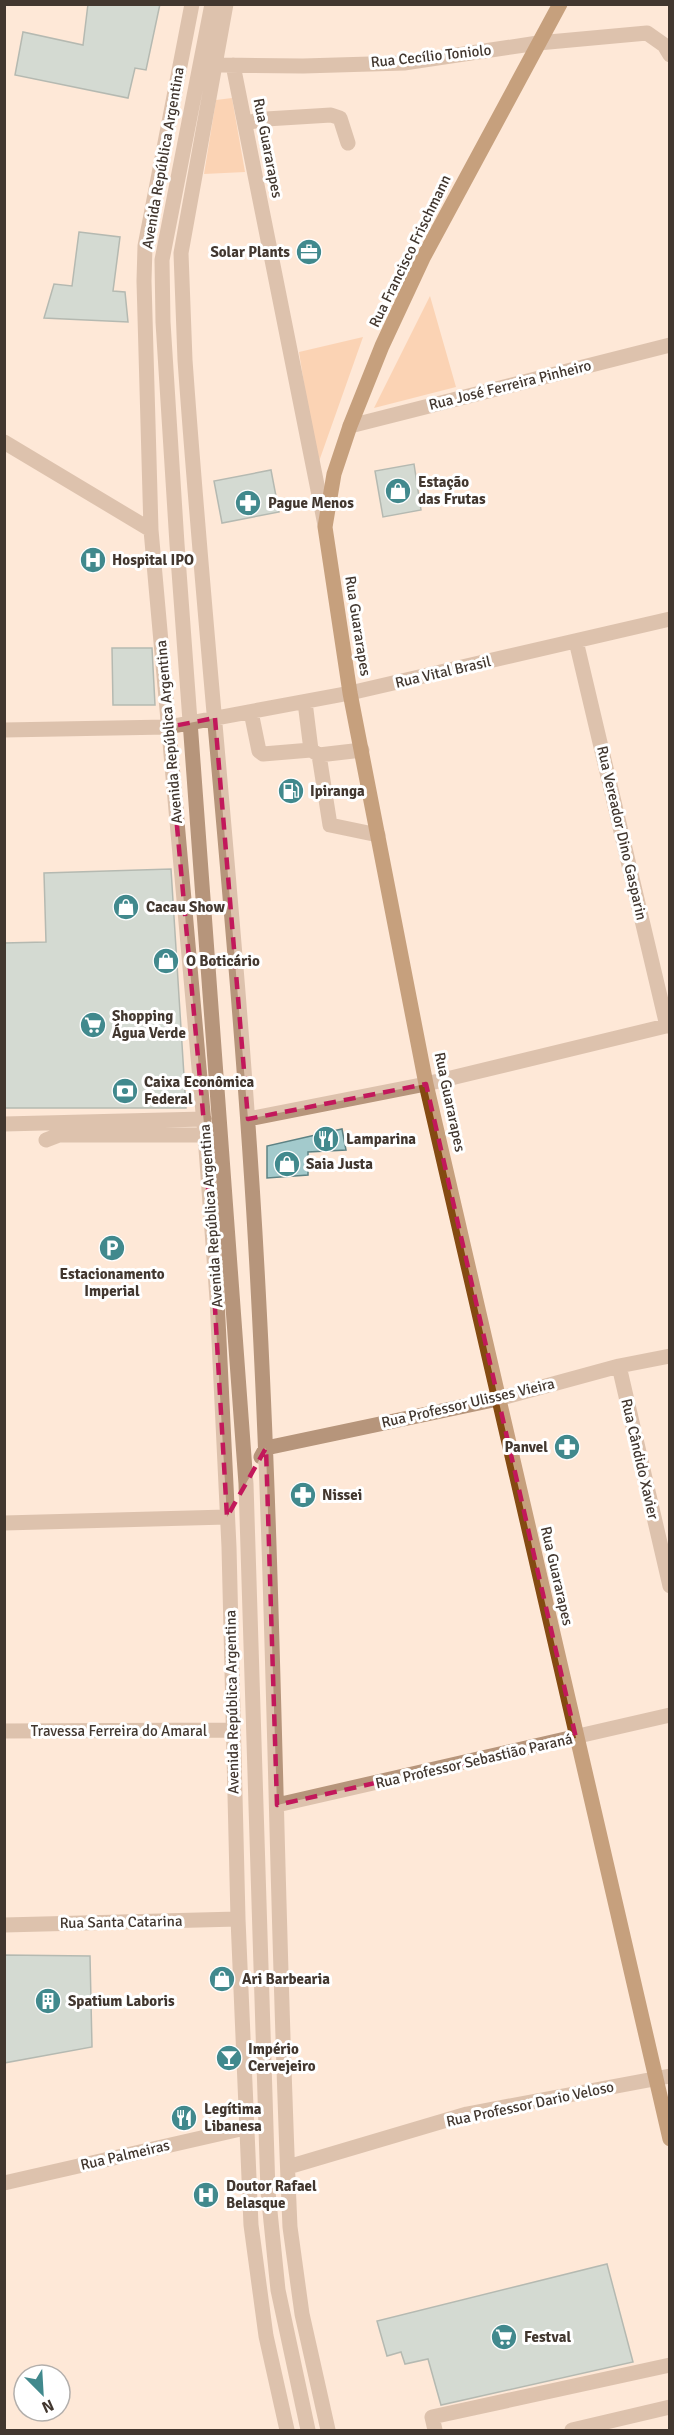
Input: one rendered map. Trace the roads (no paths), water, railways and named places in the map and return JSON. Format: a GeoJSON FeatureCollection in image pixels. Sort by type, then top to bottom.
{"type":"FeatureCollection","features":[{"type":"Feature","properties":{"kind":"main road","name":"Rua Francisco Frischmann"},"geometry":{"type":"LineString","coordinates":[[325,527],[334,474],[350,426],[382,346],[423,258],[560,4]]}},
{"type":"Feature","properties":{"kind":"main road","name":"Rua Guararapes"},"geometry":{"type":"LineString","coordinates":[[325,527],[350,693],[426,1084],[576,1738],[662,2077],[669,2139]]}},
{"type":"Feature","properties":{"kind":"street","name":"Avenida República Argentina"},"geometry":{"type":"LineString","coordinates":[[192,4],[145,246],[151,530],[204,1119],[217,1299],[227,1517],[245,2128],[255,2269],[270,2355],[288,2430]]}},
{"type":"Feature","properties":{"kind":"street"},"geometry":{"type":"LineString","coordinates":[[212,4],[162,260],[163,322],[246,1484],[268,2202],[279,2300],[308,2430]]}},
{"type":"Feature","properties":{"kind":"street"},"geometry":{"type":"LineString","coordinates":[[226,4],[182,253],[185,360],[248,1119],[266,1448],[290,2227],[300,2304],[328,2430]]}},
{"type":"Feature","properties":{"kind":"street","name":"Rua Cecílio Toniolo"},"geometry":{"type":"LineString","coordinates":[[214,65],[303,66],[404,63],[538,43],[647,33],[664,45],[669,55]]}},
{"type":"Feature","properties":{"kind":"street","name":"Rua Guararapes"},"geometry":{"type":"LineString","coordinates":[[233,65],[325,527]]}},
{"type":"Feature","properties":{"kind":"street"},"geometry":{"type":"LineString","coordinates":[[245,123],[266,119],[331,115],[340,118],[348,143]]}},
{"type":"Feature","properties":{"kind":"street","name":"Rua José Ferreira Pinheiro"},"geometry":{"type":"LineString","coordinates":[[350,426],[669,345]]}},
{"type":"Feature","properties":{"kind":"street"},"geometry":{"type":"LineString","coordinates":[[4,442],[151,530]]}},
{"type":"Feature","properties":{"kind":"street","name":"Rua Vital Brasil"},"geometry":{"type":"LineString","coordinates":[[4,730],[168,727],[350,693],[669,619]]}},
{"type":"Feature","properties":{"kind":"street","name":"Rua Vereador Dino Gasparin"},"geometry":{"type":"LineString","coordinates":[[576,641],[668,1026]]}},
{"type":"Feature","properties":{"kind":"street"},"geometry":{"type":"LineString","coordinates":[[305,702],[330,825],[378,835]]}},
{"type":"Feature","properties":{"kind":"street"},"geometry":{"type":"LineString","coordinates":[[251,712],[259,751],[263,754],[362,750]]}},
{"type":"Feature","properties":{"kind":"street"},"geometry":{"type":"LineString","coordinates":[[248,1119],[426,1084],[668,1026]]}},
{"type":"Feature","properties":{"kind":"street"},"geometry":{"type":"LineString","coordinates":[[4,1124],[204,1119]]}},
{"type":"Feature","properties":{"kind":"street"},"geometry":{"type":"LineString","coordinates":[[46,1140],[59,1135],[205,1135]]}},
{"type":"Feature","properties":{"kind":"street","name":"Rua Professor Ulisses Vieira"},"geometry":{"type":"LineString","coordinates":[[266,1448],[498,1399],[619,1366],[669,1356]]}},
{"type":"Feature","properties":{"kind":"street","name":"Rua Cândido Xavier"},"geometry":{"type":"LineString","coordinates":[[619,1366],[669,1586]]}},
{"type":"Feature","properties":{"kind":"street"},"geometry":{"type":"LineString","coordinates":[[4,1523],[227,1517],[266,1448]]}},
{"type":"Feature","properties":{"kind":"street","name":"Rua Professor Sebastião Paraná"},"geometry":{"type":"LineString","coordinates":[[278,1805],[669,1715]]}},
{"type":"Feature","properties":{"kind":"street","name":"Travessa Ferreira do Amaral"},"geometry":{"type":"LineString","coordinates":[[4,1731],[233,1730]]}},
{"type":"Feature","properties":{"kind":"street","name":"Rua Santa Catarina"},"geometry":{"type":"LineString","coordinates":[[4,1925],[238,1919]]}},
{"type":"Feature","properties":{"kind":"street","name":"Rua Professor Dario Veloso"},"geometry":{"type":"LineString","coordinates":[[288,2167],[467,2114],[662,2077]]}},
{"type":"Feature","properties":{"kind":"street","name":"Rua Palmeiras"},"geometry":{"type":"LineString","coordinates":[[4,2183],[245,2128]]}},
{"type":"Feature","properties":{"kind":"street"},"geometry":{"type":"LineString","coordinates":[[435,2430],[432,2417],[669,2365]]}},
{"type":"Feature","properties":{"kind":"street"},"geometry":{"type":"LineString","coordinates":[[572,2430],[669,2408]]}},
{"type":"Feature","properties":{"kind":"place","name":"Solar Plants"},"geometry":{"type":"Point","coordinates":[309,252]}},
{"type":"Feature","properties":{"kind":"place","name":"Estação das Frutas"},"geometry":{"type":"Point","coordinates":[398,491]}},
{"type":"Feature","properties":{"kind":"place","name":"Pague Menos"},"geometry":{"type":"Point","coordinates":[248,503]}},
{"type":"Feature","properties":{"kind":"place","name":"Hospital IPO"},"geometry":{"type":"Point","coordinates":[93,560]}},
{"type":"Feature","properties":{"kind":"place","name":"Ipiranga"},"geometry":{"type":"Point","coordinates":[291,791]}},
{"type":"Feature","properties":{"kind":"place","name":"Cacau Show"},"geometry":{"type":"Point","coordinates":[126,907]}},
{"type":"Feature","properties":{"kind":"place","name":"O Boticário"},"geometry":{"type":"Point","coordinates":[166,961]}},
{"type":"Feature","properties":{"kind":"place","name":"Shopping Água Verde"},"geometry":{"type":"Point","coordinates":[93,1025]}},
{"type":"Feature","properties":{"kind":"place","name":"Caixa Econômica Federal"},"geometry":{"type":"Point","coordinates":[125,1091]}},
{"type":"Feature","properties":{"kind":"place","name":"Lamparina"},"geometry":{"type":"Point","coordinates":[326,1139]}},
{"type":"Feature","properties":{"kind":"place","name":"Saia Justa"},"geometry":{"type":"Point","coordinates":[287,1164]}},
{"type":"Feature","properties":{"kind":"place","name":"Estacionamento Imperial"},"geometry":{"type":"Point","coordinates":[112,1248]}},
{"type":"Feature","properties":{"kind":"place","name":"Panvel"},"geometry":{"type":"Point","coordinates":[567,1447]}},
{"type":"Feature","properties":{"kind":"place","name":"Nissei"},"geometry":{"type":"Point","coordinates":[303,1495]}},
{"type":"Feature","properties":{"kind":"place","name":"Ari Barbearia"},"geometry":{"type":"Point","coordinates":[222,1979]}},
{"type":"Feature","properties":{"kind":"place","name":"Spatium Laboris"},"geometry":{"type":"Point","coordinates":[48,2001]}},
{"type":"Feature","properties":{"kind":"place","name":"Império Cervejeiro"},"geometry":{"type":"Point","coordinates":[229,2058]}},
{"type":"Feature","properties":{"kind":"place","name":"Legítima Libanesa"},"geometry":{"type":"Point","coordinates":[184,2118]}},
{"type":"Feature","properties":{"kind":"place","name":"Doutor Rafael Belasque"},"geometry":{"type":"Point","coordinates":[206,2195]}},
{"type":"Feature","properties":{"kind":"place","name":"Festval"},"geometry":{"type":"Point","coordinates":[504,2337]}}]}
